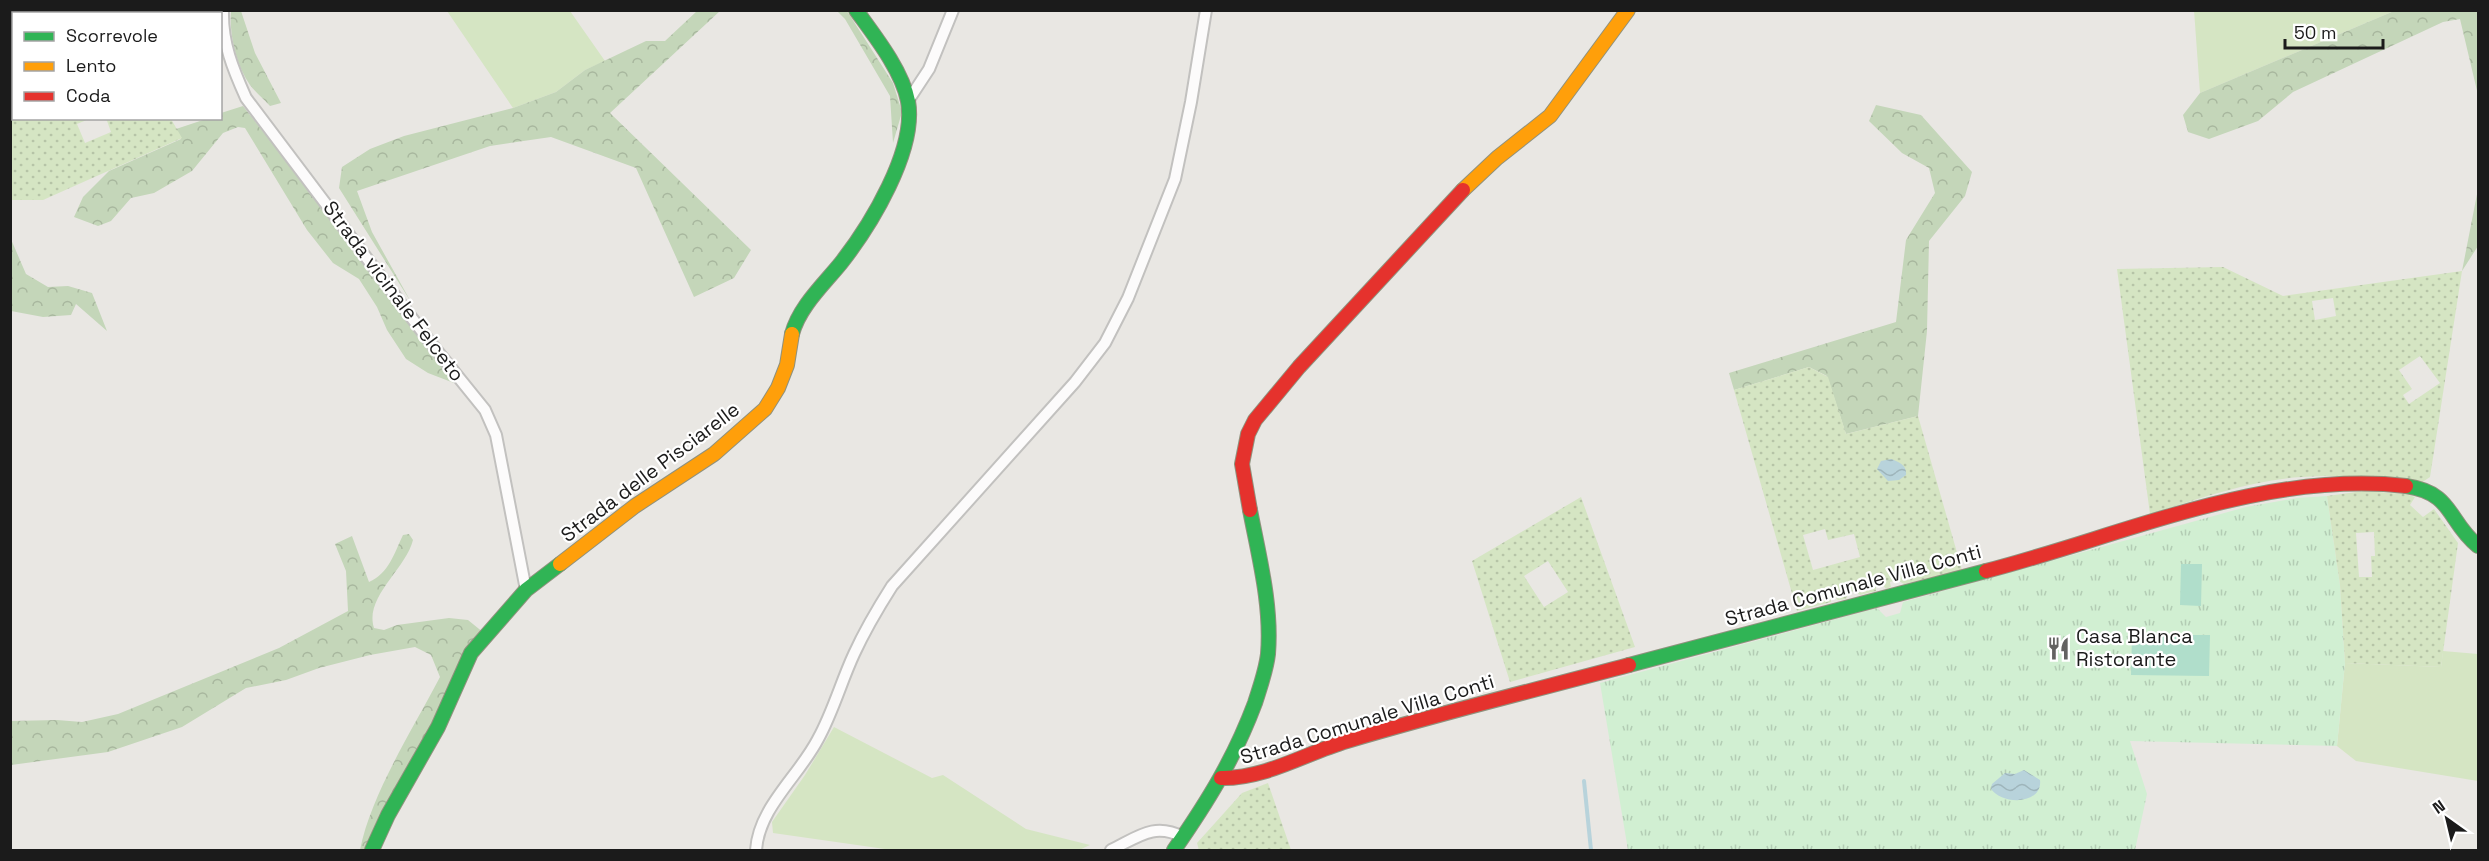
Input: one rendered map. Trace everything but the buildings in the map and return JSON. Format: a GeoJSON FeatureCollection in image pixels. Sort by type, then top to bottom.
{"type":"FeatureCollection","features":[{"type":"Feature","properties":{"kind":"street","name":"Strada vicinale Felceto"},"geometry":{"type":"LineString","coordinates":[[223,10],[225,43],[233,70],[246,98],[430,342],[485,410],[491,421],[496,435],[526,590]]}},
{"type":"Feature","properties":{"kind":"street","name":"Strada delle Pisciarelle"},"geometry":{"type":"LineString","coordinates":[[372,850],[388,815],[438,727],[471,653],[526,590],[634,506],[714,454],[765,409],[778,388],[787,365],[793,331],[801,314],[862,236],[903,152],[909,123],[908,101],[901,80],[856,10]]}},
{"type":"Feature","properties":{"kind":"street"},"geometry":{"type":"LineString","coordinates":[[908,101],[929,69],[953,10]]}},
{"type":"Feature","properties":{"kind":"street"},"geometry":{"type":"LineString","coordinates":[[756,850],[760,828],[819,738],[854,655],[892,586],[1075,381],[1105,343],[1128,298],[1175,178],[1191,102],[1206,10]]}},
{"type":"Feature","properties":{"kind":"street"},"geometry":{"type":"LineString","coordinates":[[1174,850],[1221,778],[1254,711],[1268,655],[1268,606],[1242,464],[1246,441],[1255,420],[1299,367],[1455,198],[1497,158],[1550,116],[1628,10]]}},
{"type":"Feature","properties":{"kind":"street","name":"Strada Comunale Villa Conti"},"geometry":{"type":"LineString","coordinates":[[1221,778],[1233,779],[1252,775],[1318,750],[1393,728],[2065,550],[2229,501],[2334,485],[2403,487],[2431,492],[2442,501],[2464,533],[2478,546]]}},
{"type":"Feature","properties":{"kind":"street"},"geometry":{"type":"LineString","coordinates":[[1111,850],[1154,830],[1170,830],[1184,837]]}},
{"type":"Feature","properties":{"kind":"green space"},"geometry":{"type":"Polygon","coordinates":[[[2194,10],[2394,11],[2200,93],[2194,10]]]}},
{"type":"Feature","properties":{"kind":"green space"},"geometry":{"type":"Polygon","coordinates":[[[231,11],[241,11],[255,53],[281,103],[270,106],[252,88],[245,77],[234,49],[231,11]]]}},
{"type":"Feature","properties":{"kind":"green space"},"geometry":{"type":"Polygon","coordinates":[[[447,11],[570,11],[605,61],[585,70],[556,92],[513,108],[447,11]]]}},
{"type":"Feature","properties":{"kind":"green space"},"geometry":{"type":"Polygon","coordinates":[[[697,11],[720,11],[610,113],[751,250],[734,278],[694,297],[636,168],[551,137],[490,146],[357,191],[372,232],[411,302],[339,188],[342,167],[370,149],[404,136],[513,108],[556,92],[585,70],[646,41],[665,41],[697,11]]]}},
{"type":"Feature","properties":{"kind":"green space"},"geometry":{"type":"Polygon","coordinates":[[[837,11],[847,11],[893,83],[902,112],[893,143],[890,96],[845,19],[837,11]]]}},
{"type":"Feature","properties":{"kind":"green space"},"geometry":{"type":"Polygon","coordinates":[[[2394,11],[2478,11],[2478,95],[2460,19],[2443,22],[2293,92],[2258,121],[2209,139],[2188,132],[2183,115],[2200,93],[2394,11]]]}},
{"type":"Feature","properties":{"kind":"green space"},"geometry":{"type":"Polygon","coordinates":[[[12,92],[12,120],[87,120],[77,124],[85,143],[111,132],[107,120],[172,120],[182,138],[43,200],[11,200],[10,94],[12,92]]]}},
{"type":"Feature","properties":{"kind":"green space"},"geometry":{"type":"Polygon","coordinates":[[[1876,105],[1921,115],[1972,172],[1965,196],[1929,241],[1927,331],[1918,416],[1846,434],[1827,376],[1809,367],[1734,390],[1729,373],[1896,322],[1906,240],[1935,193],[1929,168],[1902,153],[1869,121],[1876,105]]]}},
{"type":"Feature","properties":{"kind":"green space"},"geometry":{"type":"Polygon","coordinates":[[[243,106],[311,192],[454,383],[428,373],[406,359],[359,279],[333,263],[307,230],[245,128],[238,127],[223,133],[192,171],[154,193],[131,198],[111,221],[98,226],[74,217],[83,197],[109,171],[181,139],[176,129],[203,120],[222,120],[222,113],[243,106]]]}},
{"type":"Feature","properties":{"kind":"green space"},"geometry":{"type":"Polygon","coordinates":[[[2478,189],[2478,246],[2462,271],[2478,189]]]}},
{"type":"Feature","properties":{"kind":"green space"},"geometry":{"type":"Polygon","coordinates":[[[10,237],[26,274],[48,287],[68,286],[92,293],[107,331],[76,304],[71,315],[43,317],[11,311],[10,237]]]}},
{"type":"Feature","properties":{"kind":"green space"},"geometry":{"type":"Polygon","coordinates":[[[2223,267],[2283,296],[2462,271],[2430,477],[2421,483],[2346,476],[2283,479],[2225,491],[2150,514],[2117,269],[2223,267]],[[2333,298],[2312,301],[2315,320],[2336,316],[2333,298]],[[2420,356],[2399,370],[2412,389],[2403,395],[2409,404],[2440,383],[2420,356]]]}},
{"type":"Feature","properties":{"kind":"green space"},"geometry":{"type":"Polygon","coordinates":[[[1809,367],[1828,377],[1846,434],[1918,416],[1962,570],[1904,584],[1897,580],[1890,582],[1891,587],[1886,589],[1882,584],[1876,585],[1876,591],[1860,595],[1854,591],[1848,593],[1846,599],[1838,600],[1835,597],[1831,598],[1831,602],[1797,611],[1734,390],[1809,367]],[[1825,529],[1803,535],[1813,570],[1860,557],[1854,534],[1828,540],[1825,529]]]}},
{"type":"Feature","properties":{"kind":"green space"},"geometry":{"type":"Polygon","coordinates":[[[2364,491],[2405,494],[2415,497],[2410,505],[2423,517],[2434,509],[2458,543],[2441,667],[2345,663],[2340,585],[2327,496],[2364,491]],[[2374,532],[2356,533],[2359,577],[2372,577],[2371,556],[2375,556],[2374,532]]]}},
{"type":"Feature","properties":{"kind":"green space"},"geometry":{"type":"Polygon","coordinates":[[[2327,496],[2340,585],[2345,663],[2337,746],[2130,741],[2147,794],[2135,850],[1628,850],[1600,683],[1877,608],[1886,617],[1900,613],[1903,602],[2246,507],[2297,498],[2327,496]]]}},
{"type":"Feature","properties":{"kind":"green space"},"geometry":{"type":"Polygon","coordinates":[[[1581,497],[1635,647],[1510,682],[1472,561],[1581,497]],[[1548,561],[1524,576],[1544,607],[1568,592],[1548,561]]]}},
{"type":"Feature","properties":{"kind":"green space"},"geometry":{"type":"Polygon","coordinates":[[[409,534],[413,540],[409,551],[375,605],[374,628],[384,630],[397,625],[449,618],[468,620],[484,633],[440,707],[365,850],[360,850],[373,807],[394,762],[440,677],[431,655],[415,647],[370,655],[319,668],[286,680],[246,688],[182,727],[108,752],[11,765],[11,721],[82,722],[118,714],[279,648],[348,611],[346,571],[335,544],[352,536],[369,582],[386,568],[403,535],[409,534]]]}},
{"type":"Feature","properties":{"kind":"green space"},"geometry":{"type":"Polygon","coordinates":[[[2181,564],[2202,564],[2201,606],[2180,605],[2181,564]]]}},
{"type":"Feature","properties":{"kind":"green space"},"geometry":{"type":"Polygon","coordinates":[[[2132,635],[2210,635],[2209,676],[2131,675],[2132,635]]]}},
{"type":"Feature","properties":{"kind":"green space"},"geometry":{"type":"Polygon","coordinates":[[[2443,651],[2478,654],[2478,781],[2356,761],[2337,746],[2345,663],[2441,667],[2443,651]]]}},
{"type":"Feature","properties":{"kind":"green space"},"geometry":{"type":"Polygon","coordinates":[[[834,727],[932,778],[943,775],[1026,829],[1090,845],[1079,850],[892,850],[773,833],[772,822],[805,775],[834,727]]]}},
{"type":"Feature","properties":{"kind":"green space"},"geometry":{"type":"Polygon","coordinates":[[[1268,783],[1291,850],[1199,850],[1197,843],[1242,793],[1268,783]]]}},
{"type":"Feature","properties":{"kind":"water"},"geometry":{"type":"Polygon","coordinates":[[[1891,459],[1904,466],[1906,475],[1899,480],[1888,481],[1877,469],[1881,461],[1891,459]]]}},
{"type":"Feature","properties":{"kind":"water"},"geometry":{"type":"Polygon","coordinates":[[[2024,770],[2040,780],[2039,788],[2029,798],[2013,800],[2004,798],[1991,789],[1992,784],[2005,773],[2015,774],[2024,770]]]}},
{"type":"Feature","properties":{"kind":"waterway"},"geometry":{"type":"LineString","coordinates":[[1584,781],[1591,850]]}},
{"type":"Feature","properties":{"kind":"traffic: fast"},"geometry":{"type":"LineString","coordinates":[[792,334],[806,305],[841,263],[865,229],[889,186],[905,142],[909,121],[905,89],[887,53],[856,10]]}},
{"type":"Feature","properties":{"kind":"traffic: fast"},"geometry":{"type":"LineString","coordinates":[[2406,486],[2422,490],[2442,501],[2460,527],[2478,546]]}},
{"type":"Feature","properties":{"kind":"traffic: fast"},"geometry":{"type":"LineString","coordinates":[[1174,850],[1209,797],[1229,761],[1255,703],[1266,667],[1268,618],[1261,564],[1250,510]]}},
{"type":"Feature","properties":{"kind":"traffic: fast"},"geometry":{"type":"LineString","coordinates":[[372,850],[388,815],[438,727],[471,653],[526,590],[560,564]]}},
{"type":"Feature","properties":{"kind":"traffic: fast"},"geometry":{"type":"LineString","coordinates":[[1629,665],[1986,571]]}},
{"type":"Feature","properties":{"kind":"traffic: slow"},"geometry":{"type":"LineString","coordinates":[[1463,190],[1497,158],[1550,116],[1628,10]]}},
{"type":"Feature","properties":{"kind":"traffic: slow"},"geometry":{"type":"LineString","coordinates":[[560,564],[635,506],[714,454],[765,409],[778,388],[787,365],[792,334]]}},
{"type":"Feature","properties":{"kind":"traffic: jam"},"geometry":{"type":"LineString","coordinates":[[1250,510],[1242,464],[1248,434],[1255,420],[1299,367],[1463,190]]}},
{"type":"Feature","properties":{"kind":"traffic: jam"},"geometry":{"type":"LineString","coordinates":[[1986,571],[2193,509],[2246,497],[2299,488],[2352,484],[2406,486]]}},
{"type":"Feature","properties":{"kind":"traffic: jam"},"geometry":{"type":"LineString","coordinates":[[1221,778],[1269,770],[1332,746],[1382,731],[1629,665]]}},
{"type":"Feature","properties":{"kind":"place","name":"Casa Blanca Ristorante"},"geometry":{"type":"Point","coordinates":[2058,648]}}]}
